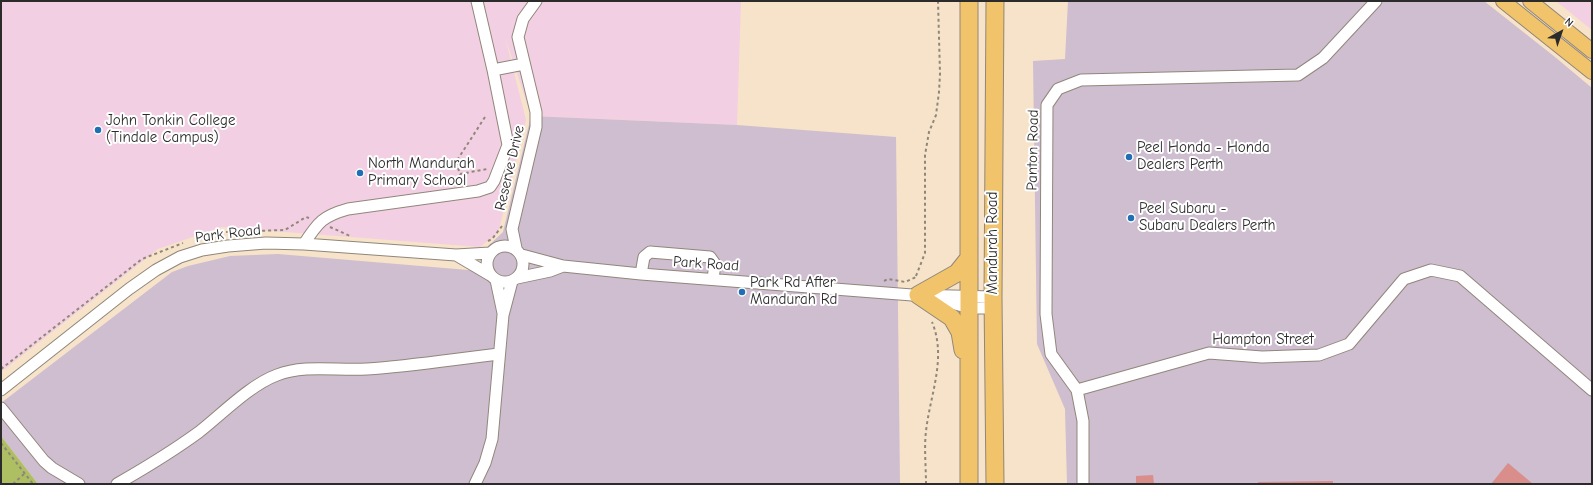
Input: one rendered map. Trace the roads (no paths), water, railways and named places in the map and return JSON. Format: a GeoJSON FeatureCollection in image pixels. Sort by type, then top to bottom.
{"type":"FeatureCollection","features":[{"type":"Feature","properties":{"kind":"highway","name":"Mandurah Road"},"geometry":{"type":"LineString","coordinates":[[969,1],[969,484]]}},
{"type":"Feature","properties":{"kind":"highway","name":"Mandurah Road"},"geometry":{"type":"LineString","coordinates":[[995,1],[993,302],[995,484]]}},
{"type":"Feature","properties":{"kind":"highway"},"geometry":{"type":"LineString","coordinates":[[915,295],[957,273],[969,258]]}},
{"type":"Feature","properties":{"kind":"highway"},"geometry":{"type":"LineString","coordinates":[[915,295],[952,318],[960,332],[969,385]]}},
{"type":"Feature","properties":{"kind":"main road"},"geometry":{"type":"LineString","coordinates":[[1503,1],[1592,72]]}},
{"type":"Feature","properties":{"kind":"main road"},"geometry":{"type":"LineString","coordinates":[[1530,1],[1592,51]]}},
{"type":"Feature","properties":{"kind":"street"},"geometry":{"type":"LineString","coordinates":[[304,244],[319,223],[330,214],[348,209],[485,189],[490,187],[494,181],[508,145],[494,70],[477,1]]}},
{"type":"Feature","properties":{"kind":"street","name":"Reserve Drive"},"geometry":{"type":"LineString","coordinates":[[493,250],[512,229],[536,127],[536,112],[518,37],[523,19],[536,1]]}},
{"type":"Feature","properties":{"kind":"street","name":"Panton Road"},"geometry":{"type":"LineString","coordinates":[[1083,484],[1083,421],[1077,390],[1051,354],[1046,314],[1047,105],[1058,89],[1080,80],[1298,74],[1323,58],[1376,1]]}},
{"type":"Feature","properties":{"kind":"street"},"geometry":{"type":"LineString","coordinates":[[494,70],[524,64]]}},
{"type":"Feature","properties":{"kind":"street","name":"Reserve Drive"},"geometry":{"type":"LineString","coordinates":[[512,229],[519,252]]}},
{"type":"Feature","properties":{"kind":"street","name":"Park Road"},"geometry":{"type":"LineString","coordinates":[[1,390],[129,289],[156,270],[180,257],[202,250],[266,243],[304,244],[456,255],[493,250]]}},
{"type":"Feature","properties":{"kind":"street"},"geometry":{"type":"LineString","coordinates":[[475,484],[485,463],[492,439],[503,315],[514,279],[523,268],[519,252],[506,245],[493,250],[486,264],[493,277],[503,315]]}},
{"type":"Feature","properties":{"kind":"street","name":"Park Road"},"geometry":{"type":"LineString","coordinates":[[519,252],[563,266],[641,274],[915,295],[970,302],[993,302]]}},
{"type":"Feature","properties":{"kind":"street"},"geometry":{"type":"LineString","coordinates":[[641,274],[644,257],[650,252],[710,258],[714,264],[713,279]]}},
{"type":"Feature","properties":{"kind":"street","name":"Park Road"},"geometry":{"type":"LineString","coordinates":[[456,255],[493,277]]}},
{"type":"Feature","properties":{"kind":"street","name":"Park Road"},"geometry":{"type":"LineString","coordinates":[[514,279],[550,271],[563,266]]}},
{"type":"Feature","properties":{"kind":"street","name":"Hampton Street"},"geometry":{"type":"LineString","coordinates":[[1077,390],[1209,353],[1262,357],[1319,355],[1349,344],[1404,279],[1431,270],[1460,276],[1592,390]]}},
{"type":"Feature","properties":{"kind":"street"},"geometry":{"type":"LineString","coordinates":[[493,277],[506,282],[514,279]]}},
{"type":"Feature","properties":{"kind":"street"},"geometry":{"type":"LineString","coordinates":[[117,484],[153,464],[198,433],[249,391],[267,379],[278,374],[306,369],[332,368],[355,370],[402,366],[499,354]]}},
{"type":"Feature","properties":{"kind":"street"},"geometry":{"type":"LineString","coordinates":[[1,408],[44,461],[52,468],[79,484]]}},
{"type":"Feature","properties":{"kind":"place","name":"John Tonkin College (Tindale Campus)"},"geometry":{"type":"Point","coordinates":[98,130]}},
{"type":"Feature","properties":{"kind":"place","name":"Peel Honda - Honda Dealers Perth"},"geometry":{"type":"Point","coordinates":[1129,157]}},
{"type":"Feature","properties":{"kind":"place","name":"North Mandurah Primary School"},"geometry":{"type":"Point","coordinates":[360,173]}},
{"type":"Feature","properties":{"kind":"place","name":"Peel Subaru - Subaru Dealers Perth"},"geometry":{"type":"Point","coordinates":[1131,218]}},
{"type":"Feature","properties":{"kind":"place","name":"Park Rd After Mandurah Rd"},"geometry":{"type":"Point","coordinates":[742,292]}}]}
